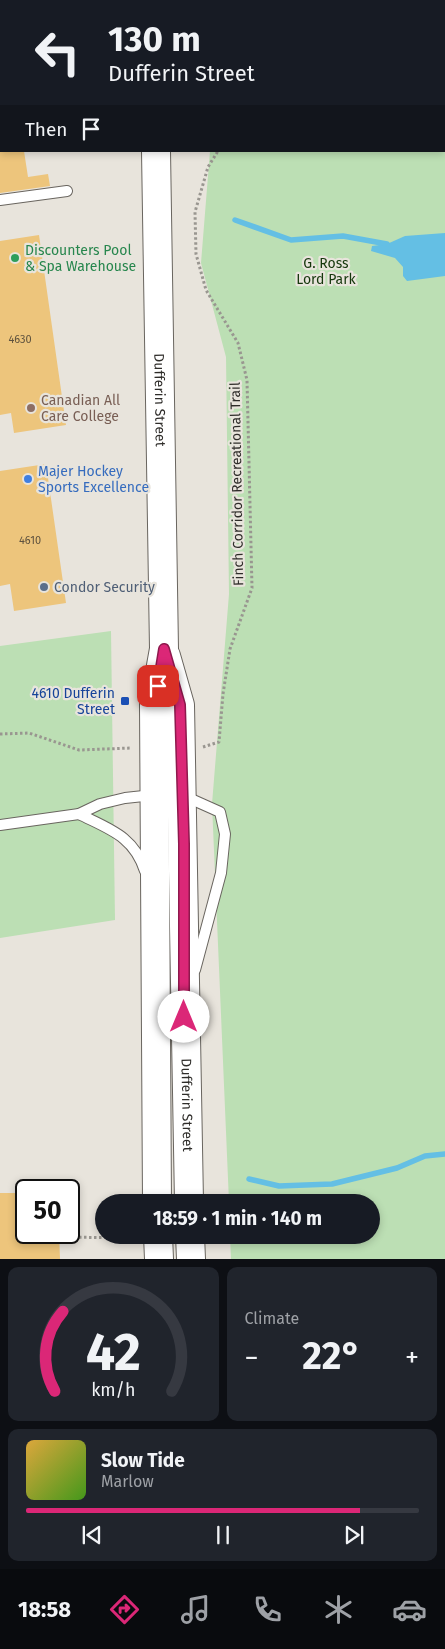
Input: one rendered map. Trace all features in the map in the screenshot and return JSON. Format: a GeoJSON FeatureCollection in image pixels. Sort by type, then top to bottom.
{"type":"FeatureCollection","features":[{"type":"Feature","properties":{"kind":"main road","name":"Dufferin Street"},"geometry":{"type":"LineString","coordinates":[[156,152],[164,649],[180,705],[155,904],[158,1194]]}},
{"type":"Feature","properties":{"kind":"main road","name":"Dufferin Street"},"geometry":{"type":"LineString","coordinates":[[169,795],[184,1017],[189,1194]]}},
{"type":"Feature","properties":{"kind":"main road"},"geometry":{"type":"LineString","coordinates":[[152,1244],[159,1259]]}},
{"type":"Feature","properties":{"kind":"main road"},"geometry":{"type":"LineString","coordinates":[[190,1244],[191,1259]]}},
{"type":"Feature","properties":{"kind":"lane"},"geometry":{"type":"LineString","coordinates":[[0,200],[68,191]]}},
{"type":"Feature","properties":{"kind":"lane"},"geometry":{"type":"LineString","coordinates":[[0,825],[79,814],[100,804],[125,798],[169,795],[220,812],[224,834],[221,873],[184,1017]]}},
{"type":"Feature","properties":{"kind":"lane"},"geometry":{"type":"LineString","coordinates":[[79,814],[124,836],[140,854],[155,904]]}},
{"type":"Feature","properties":{"kind":"path","name":"Finch Corridor Recreational Trail"},"geometry":{"type":"LineString","coordinates":[[194,748],[219,742],[223,694],[230,649],[252,588],[247,380],[238,343],[206,290],[196,254],[195,212],[208,167],[217,152]]}},
{"type":"Feature","properties":{"kind":"path"},"geometry":{"type":"LineString","coordinates":[[0,734],[28,733],[78,750],[125,748]]}},
{"type":"Feature","properties":{"kind":"path"},"geometry":{"type":"LineString","coordinates":[[80,1237],[95,1237]]}},
{"type":"Feature","properties":{"kind":"green space","name":"G. Ross Lord Park"},"geometry":{"type":"Polygon","coordinates":[[[210,152],[445,152],[445,1259],[231,1259],[230,1244],[380,1244],[380,1194],[229,1194],[212,804],[229,594],[226,357],[201,263],[210,152]]]}},
{"type":"Feature","properties":{"kind":"green space"},"geometry":{"type":"Polygon","coordinates":[[[111,631],[115,920],[0,938],[0,646],[111,631]]]}},
{"type":"Feature","properties":{"kind":"water"},"geometry":{"type":"Polygon","coordinates":[[[445,233],[445,276],[407,281],[403,276],[403,267],[395,258],[371,251],[372,246],[387,244],[405,236],[445,233]]]}},
{"type":"Feature","properties":{"kind":"building"},"geometry":{"type":"Polygon","coordinates":[[[0,152],[24,152],[28,177],[48,174],[50,186],[0,193],[0,152]]]}},
{"type":"Feature","properties":{"kind":"building"},"geometry":{"type":"Polygon","coordinates":[[[39,235],[66,425],[14,433],[11,413],[0,415],[0,241],[39,235]]]}},
{"type":"Feature","properties":{"kind":"building"},"geometry":{"type":"Polygon","coordinates":[[[46,464],[66,603],[14,611],[10,584],[0,586],[0,471],[46,464]]]}},
{"type":"Feature","properties":{"kind":"building"},"geometry":{"type":"Polygon","coordinates":[[[0,1193],[15,1193],[15,1244],[59,1244],[60,1259],[0,1259],[0,1193]]]}},
{"type":"Feature","properties":{"kind":"waterway"},"geometry":{"type":"LineString","coordinates":[[235,220],[291,240],[343,236],[387,244]]}},
{"type":"Feature","properties":{"kind":"waterway"},"geometry":{"type":"LineString","coordinates":[[249,1179],[279,1186],[332,1184],[397,1168],[425,1156],[445,1154]]}},
{"type":"Feature","properties":{"kind":"place","name":"Discounters Pool & Spa Warehouse"},"geometry":{"type":"Point","coordinates":[15,258]}},
{"type":"Feature","properties":{"kind":"place","name":"Canadian All Care College"},"geometry":{"type":"Point","coordinates":[31,408]}},
{"type":"Feature","properties":{"kind":"place","name":"Majer Hockey Sports Excellence"},"geometry":{"type":"Point","coordinates":[28,479]}},
{"type":"Feature","properties":{"kind":"place","name":"Condor Security"},"geometry":{"type":"Point","coordinates":[44,587]}},
{"type":"Feature","properties":{"kind":"place","name":"4610 Dufferin Street"},"geometry":{"type":"Point","coordinates":[125,701]}},
{"type":"Feature","properties":{"kind":"route"},"geometry":{"type":"LineString","coordinates":[[158,686],[164,649],[180,705],[184,844],[184,1017]]}}]}
